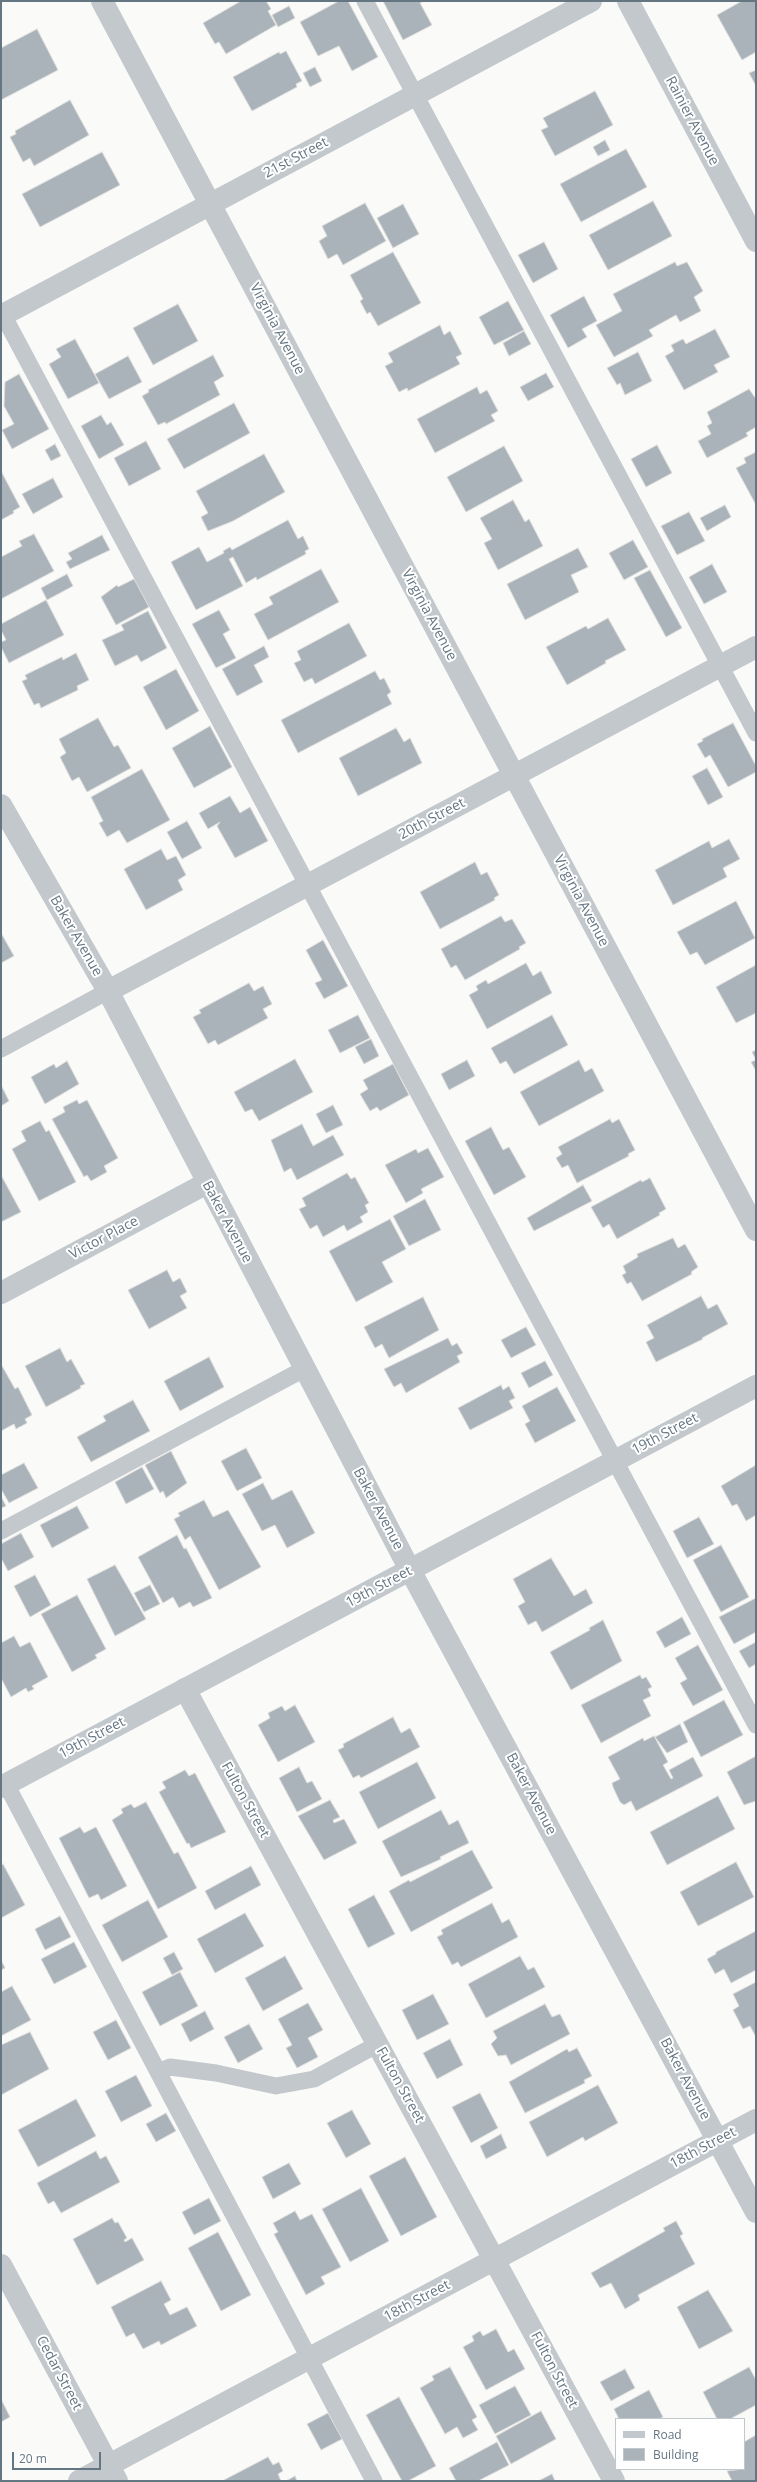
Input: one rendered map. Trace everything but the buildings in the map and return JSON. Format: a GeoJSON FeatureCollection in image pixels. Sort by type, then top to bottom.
{"type":"FeatureCollection","features":[{"type":"Feature","properties":{"kind":"street","name":"Virginia Avenue"},"geometry":{"type":"LineString","coordinates":[[102,1],[756,1230]]}},
{"type":"Feature","properties":{"kind":"street","name":"21st Street"},"geometry":{"type":"LineString","coordinates":[[2,314],[591,1]]}},
{"type":"Feature","properties":{"kind":"street","name":"Rainier Avenue"},"geometry":{"type":"LineString","coordinates":[[628,1],[756,241]]}},
{"type":"Feature","properties":{"kind":"street","name":"20th Street"},"geometry":{"type":"LineString","coordinates":[[108,991],[756,647]]}},
{"type":"Feature","properties":{"kind":"street","name":"Baker Avenue"},"geometry":{"type":"LineString","coordinates":[[2,811],[108,991],[410,1570],[756,2212]]}},
{"type":"Feature","properties":{"kind":"street","name":"Victor Place"},"geometry":{"type":"LineString","coordinates":[[1,1293],[207,1183]]}},
{"type":"Feature","properties":{"kind":"street","name":"19th Street"},"geometry":{"type":"LineString","coordinates":[[4,1785],[756,1386]]}},
{"type":"Feature","properties":{"kind":"street","name":"Fulton Street"},"geometry":{"type":"LineString","coordinates":[[185,1689],[614,2481]]}},
{"type":"Feature","properties":{"kind":"street","name":"18th Street"},"geometry":{"type":"LineString","coordinates":[[79,2481],[112,2473],[308,2359],[756,2120]]}},
{"type":"Feature","properties":{"kind":"street","name":"Cedar Street"},"geometry":{"type":"LineString","coordinates":[[1,2265],[112,2473]]}},
{"type":"Feature","properties":{"kind":"lane"},"geometry":{"type":"LineString","coordinates":[[365,1],[756,733]]}},
{"type":"Feature","properties":{"kind":"lane"},"geometry":{"type":"LineString","coordinates":[[2,314],[309,885],[756,1725]]}},
{"type":"Feature","properties":{"kind":"lane"},"geometry":{"type":"LineString","coordinates":[[1,1049],[108,991]]}},
{"type":"Feature","properties":{"kind":"lane"},"geometry":{"type":"LineString","coordinates":[[1,1531],[304,1369]]}},
{"type":"Feature","properties":{"kind":"lane"},"geometry":{"type":"LineString","coordinates":[[4,1785],[158,2072],[308,2359],[374,2481]]}},
{"type":"Feature","properties":{"kind":"lane"},"geometry":{"type":"LineString","coordinates":[[158,2072],[170,2067],[216,2073],[276,2086],[314,2079],[378,2044]]}}]}
